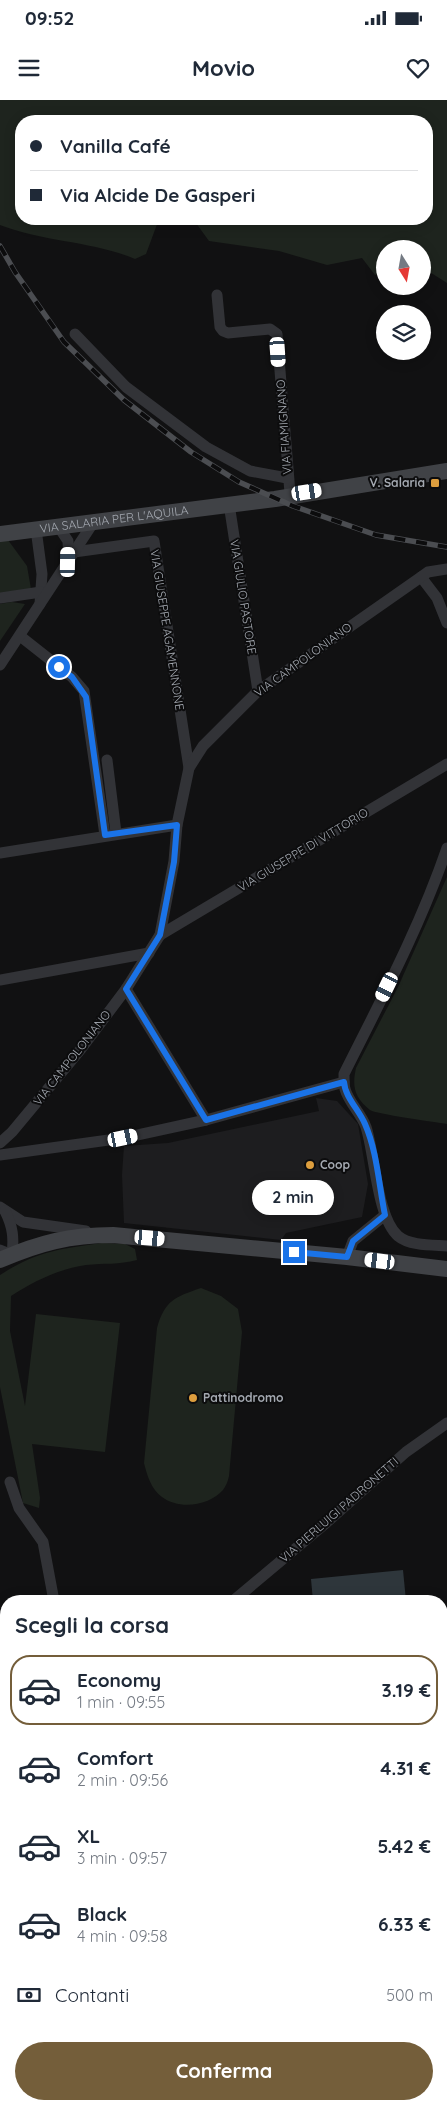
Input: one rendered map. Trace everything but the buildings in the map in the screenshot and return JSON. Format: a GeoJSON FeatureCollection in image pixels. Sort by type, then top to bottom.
{"type":"FeatureCollection","features":[{"type":"Feature","properties":{"kind":"main road","name":"VIA SALARIA PER L'AQUILA"},"geometry":{"type":"LineString","coordinates":[[0,534],[95,520],[276,499],[307,492],[447,471]]}},
{"type":"Feature","properties":{"kind":"main road","name":"VIA SALARIA PER L'AQUILA"},"geometry":{"type":"LineString","coordinates":[[229,504],[289,486],[307,492]]}},
{"type":"Feature","properties":{"kind":"main road"},"geometry":{"type":"LineString","coordinates":[[4,1255],[53,1240],[84,1235],[113,1235],[347,1257],[447,1269]]}},
{"type":"Feature","properties":{"kind":"street","name":"VIA FIAMIGNANO"},"geometry":{"type":"LineString","coordinates":[[217,295],[220,327],[223,331],[228,333],[270,329],[277,334],[289,486]]}},
{"type":"Feature","properties":{"kind":"street"},"geometry":{"type":"LineString","coordinates":[[75,334],[126,387],[206,447],[250,471],[289,486]]}},
{"type":"Feature","properties":{"kind":"street","name":"VIA GIULIO PASTORE"},"geometry":{"type":"LineString","coordinates":[[229,504],[258,691]]}},
{"type":"Feature","properties":{"kind":"street"},"geometry":{"type":"LineString","coordinates":[[0,665],[95,520]]}},
{"type":"Feature","properties":{"kind":"street"},"geometry":{"type":"LineString","coordinates":[[58,526],[68,541],[71,557]]}},
{"type":"Feature","properties":{"kind":"street"},"geometry":{"type":"LineString","coordinates":[[36,528],[40,559],[40,606]]}},
{"type":"Feature","properties":{"kind":"street","name":"VIA GIUSEPPE AGAMENNONE"},"geometry":{"type":"LineString","coordinates":[[71,557],[154,541],[189,768]]}},
{"type":"Feature","properties":{"kind":"street","name":"VIA CAMPOLONIANO"},"geometry":{"type":"LineString","coordinates":[[0,1144],[81,1049],[126,989],[160,935],[174,862],[177,825],[189,768],[204,746],[258,691],[428,572],[447,569]]}},
{"type":"Feature","properties":{"kind":"street"},"geometry":{"type":"LineString","coordinates":[[421,577],[437,598],[447,622]]}},
{"type":"Feature","properties":{"kind":"street"},"geometry":{"type":"LineString","coordinates":[[0,598],[41,592]]}},
{"type":"Feature","properties":{"kind":"street"},"geometry":{"type":"LineString","coordinates":[[20,636],[72,677],[84,691],[110,834]]}},
{"type":"Feature","properties":{"kind":"street"},"geometry":{"type":"LineString","coordinates":[[107,760],[110,834]]}},
{"type":"Feature","properties":{"kind":"street","name":"VIA GIUSEPPE DI VITTORIO"},"geometry":{"type":"LineString","coordinates":[[160,935],[447,764]]}},
{"type":"Feature","properties":{"kind":"street"},"geometry":{"type":"LineString","coordinates":[[0,853],[110,834],[177,825]]}},
{"type":"Feature","properties":{"kind":"street"},"geometry":{"type":"LineString","coordinates":[[447,848],[434,885],[404,952],[344,1074],[345,1089],[365,1124],[371,1144],[385,1215],[392,1229],[400,1238],[412,1243],[447,1246]]}},
{"type":"Feature","properties":{"kind":"street"},"geometry":{"type":"LineString","coordinates":[[0,980],[149,953]]}},
{"type":"Feature","properties":{"kind":"street"},"geometry":{"type":"LineString","coordinates":[[126,989],[206,1120]]}},
{"type":"Feature","properties":{"kind":"street"},"geometry":{"type":"LineString","coordinates":[[0,1155],[123,1138],[206,1120],[344,1082]]}},
{"type":"Feature","properties":{"kind":"street"},"geometry":{"type":"LineString","coordinates":[[2,1209],[23,1222],[113,1235]]}},
{"type":"Feature","properties":{"kind":"street"},"geometry":{"type":"LineString","coordinates":[[2,1209],[12,1225],[14,1238],[4,1255]]}},
{"type":"Feature","properties":{"kind":"street"},"geometry":{"type":"LineString","coordinates":[[347,1257],[353,1241],[385,1215]]}},
{"type":"Feature","properties":{"kind":"street","name":"VIA PIERLUIGI PADRONETTI"},"geometry":{"type":"LineString","coordinates":[[240,1595],[326,1523],[406,1452],[447,1424]]}},
{"type":"Feature","properties":{"kind":"street"},"geometry":{"type":"LineString","coordinates":[[10,1482],[19,1508],[43,1542],[53,1595]]}},
{"type":"Feature","properties":{"kind":"shaded area"},"geometry":{"type":"Polygon","coordinates":[[[0,100],[447,100],[447,283],[431,273],[431,240],[376,240],[375,275],[362,258],[327,265],[279,251],[209,241],[197,225],[433,225],[433,115],[15,115],[15,225],[157,225],[146,254],[135,259],[102,248],[17,231],[0,225],[0,100]]]}},
{"type":"Feature","properties":{"kind":"shaded area"},"geometry":{"type":"Polygon","coordinates":[[[8,540],[27,566],[31,589],[0,593],[0,541],[8,540]]]}},
{"type":"Feature","properties":{"kind":"shaded area"},"geometry":{"type":"Polygon","coordinates":[[[12,602],[25,604],[0,641],[0,604],[12,602]]]}},
{"type":"Feature","properties":{"kind":"shaded area"},"geometry":{"type":"Polygon","coordinates":[[[447,877],[447,1124],[374,1112],[357,1096],[354,1080],[356,1068],[398,987],[447,877]]]}},
{"type":"Feature","properties":{"kind":"shaded area"},"geometry":{"type":"Polygon","coordinates":[[[316,1098],[337,1101],[358,1124],[368,1184],[362,1217],[286,1233],[281,1240],[124,1223],[122,1175],[124,1146],[168,1143],[319,1111],[316,1098]]]}},
{"type":"Feature","properties":{"kind":"shaded area"},"geometry":{"type":"Polygon","coordinates":[[[102,1243],[125,1244],[135,1249],[137,1260],[66,1269],[29,1285],[11,1296],[10,1331],[25,1406],[36,1314],[120,1323],[105,1452],[32,1444],[40,1498],[39,1508],[23,1503],[0,1387],[0,1275],[13,1267],[49,1252],[102,1243]]]}},
{"type":"Feature","properties":{"kind":"shaded area","name":"Pattinodromo"},"geometry":{"type":"Polygon","coordinates":[[[201,1288],[221,1296],[238,1309],[242,1332],[228,1480],[223,1490],[210,1500],[185,1505],[169,1501],[158,1494],[150,1482],[144,1463],[157,1328],[164,1311],[172,1301],[201,1288]]]}},
{"type":"Feature","properties":{"kind":"shaded area"},"geometry":{"type":"Polygon","coordinates":[[[403,1570],[405,1595],[312,1595],[311,1579],[403,1570]]]}},
{"type":"Feature","properties":{"kind":"railway"},"geometry":{"type":"LineString","coordinates":[[0,246],[15,272],[64,342],[124,400],[191,452],[239,482],[293,506],[376,535],[447,547]]}},
{"type":"Feature","properties":{"kind":"place","name":"V. Salaria"},"geometry":{"type":"Point","coordinates":[435,483]}},
{"type":"Feature","properties":{"kind":"place","name":"Coop"},"geometry":{"type":"Point","coordinates":[310,1165]}},
{"type":"Feature","properties":{"kind":"place","name":"Pattinodromo"},"geometry":{"type":"Point","coordinates":[193,1398]}},
{"type":"Feature","properties":{"kind":"route"},"geometry":{"type":"LineString","coordinates":[[59,667],[72,677],[84,691],[86,697],[105,835],[177,825],[174,862],[160,935],[126,989],[206,1120],[344,1082],[345,1089],[365,1124],[371,1144],[385,1215],[353,1241],[347,1257],[294,1252]]}}]}
